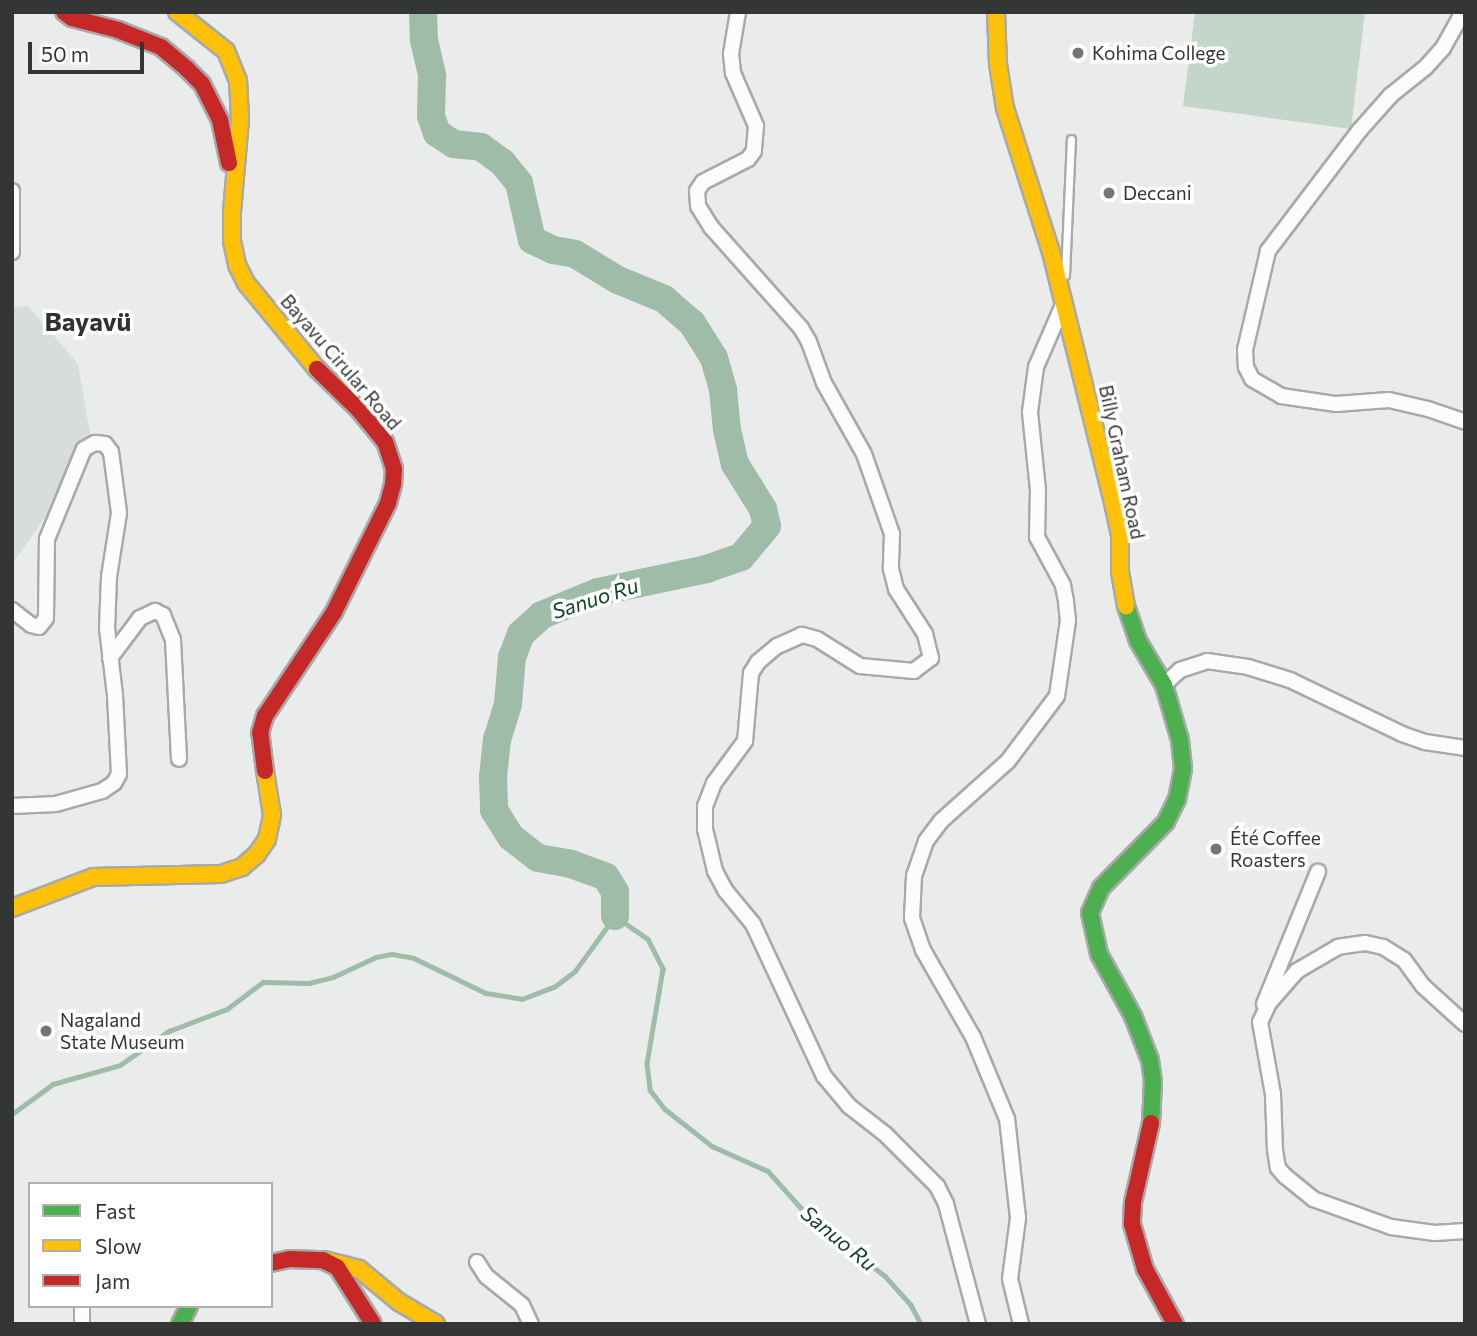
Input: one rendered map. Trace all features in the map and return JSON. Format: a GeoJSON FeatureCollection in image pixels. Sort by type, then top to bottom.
{"type":"FeatureCollection","features":[{"type":"Feature","properties":{"kind":"main road"},"geometry":{"type":"LineString","coordinates":[[64,12],[72,18],[81,15],[161,47],[202,83],[220,120],[232,183]]}},
{"type":"Feature","properties":{"kind":"main road","name":"Bayavu Cirular Road"},"geometry":{"type":"LineString","coordinates":[[12,908],[93,877],[221,874],[242,867],[257,854],[267,839],[272,815],[260,733],[265,716],[334,612],[391,494],[394,469],[385,442],[359,410],[324,379],[300,345],[246,284],[237,264],[232,241],[232,183],[240,119],[238,80],[226,51],[177,12]]}},
{"type":"Feature","properties":{"kind":"main road","name":"Billy Graham Road"},"geometry":{"type":"LineString","coordinates":[[996,12],[998,64],[1005,108],[1037,205],[1064,304],[1118,527],[1125,603],[1138,641],[1164,685],[1180,740],[1183,769],[1177,799],[1166,822],[1101,888],[1090,913],[1099,954],[1133,1016],[1150,1060],[1153,1081],[1152,1128],[1133,1202],[1132,1224],[1145,1269],[1175,1324]]}},
{"type":"Feature","properties":{"kind":"main road"},"geometry":{"type":"LineString","coordinates":[[273,1263],[289,1259],[323,1260],[359,1269],[399,1302],[436,1324]]}},
{"type":"Feature","properties":{"kind":"main road"},"geometry":{"type":"LineString","coordinates":[[323,1260],[337,1267],[373,1324]]}},
{"type":"Feature","properties":{"kind":"main road"},"geometry":{"type":"LineString","coordinates":[[180,1324],[188,1308]]}},
{"type":"Feature","properties":{"kind":"street"},"geometry":{"type":"LineString","coordinates":[[738,12],[731,54],[733,73],[756,126],[754,151],[748,159],[703,182],[697,191],[698,206],[711,228],[802,328],[824,383],[864,454],[892,534],[891,569],[896,589],[925,634],[931,658],[926,665],[914,671],[860,666],[817,639],[802,635],[777,646],[758,662],[751,673],[745,741],[714,783],[705,806],[705,829],[715,871],[725,890],[753,924],[824,1076],[849,1106],[885,1133],[937,1186],[946,1204],[978,1324]]}},
{"type":"Feature","properties":{"kind":"street"},"geometry":{"type":"LineString","coordinates":[[1463,12],[1443,48],[1426,67],[1391,95],[1359,131],[1268,251],[1245,350],[1252,379],[1281,396],[1336,404],[1389,400],[1428,409],[1465,422]]}},
{"type":"Feature","properties":{"kind":"street"},"geometry":{"type":"LineString","coordinates":[[12,191],[12,251]]}},
{"type":"Feature","properties":{"kind":"street"},"geometry":{"type":"LineString","coordinates":[[1021,1324],[1010,1279],[1018,1209],[1007,1119],[973,1037],[923,950],[912,918],[912,908],[914,876],[926,841],[941,821],[1008,761],[1057,696],[1068,621],[1063,586],[1037,537],[1038,490],[1030,412],[1036,368],[1064,304]]}},
{"type":"Feature","properties":{"kind":"street"},"geometry":{"type":"LineString","coordinates":[[12,610],[31,625],[39,627],[46,618],[47,539],[84,449],[95,443],[105,444],[111,452],[119,513],[108,577],[107,628],[120,774],[114,783],[102,791],[56,804],[12,806]]}},
{"type":"Feature","properties":{"kind":"street"},"geometry":{"type":"LineString","coordinates":[[110,658],[140,618],[155,611],[163,615],[173,640],[179,759]]}},
{"type":"Feature","properties":{"kind":"street"},"geometry":{"type":"LineString","coordinates":[[1164,685],[1180,670],[1207,662],[1248,667],[1290,680],[1402,734],[1424,742],[1465,748]]}},
{"type":"Feature","properties":{"kind":"street"},"geometry":{"type":"LineString","coordinates":[[1318,872],[1266,993],[1260,1023],[1273,1094],[1278,1168],[1313,1199],[1391,1227],[1435,1233],[1465,1231]]}},
{"type":"Feature","properties":{"kind":"street"},"geometry":{"type":"LineString","coordinates":[[1260,1023],[1269,1003],[1297,971],[1338,947],[1365,943],[1383,947],[1404,960],[1423,986],[1465,1024]]}},
{"type":"Feature","properties":{"kind":"street"},"geometry":{"type":"LineString","coordinates":[[477,1262],[486,1276],[522,1305],[531,1324]]}},
{"type":"Feature","properties":{"kind":"lane"},"geometry":{"type":"LineString","coordinates":[[1064,304],[1071,139]]}},
{"type":"Feature","properties":{"kind":"shaded area"},"geometry":{"type":"Polygon","coordinates":[[[28,306],[78,364],[90,434],[52,508],[12,564],[12,307],[28,306]]]}},
{"type":"Feature","properties":{"kind":"green space"},"geometry":{"type":"Polygon","coordinates":[[[1195,12],[1365,12],[1351,129],[1183,106],[1195,12]]]}},
{"type":"Feature","properties":{"kind":"waterway","name":"Sanuo Ru"},"geometry":{"type":"LineString","coordinates":[[423,12],[424,40],[432,76],[431,116],[437,133],[454,144],[481,147],[502,162],[519,183],[532,240],[553,250],[575,254],[618,280],[664,299],[692,323],[714,358],[723,390],[727,430],[735,464],[763,509],[767,526],[741,557],[707,569],[598,592],[542,615],[521,634],[512,657],[508,704],[497,739],[493,777],[494,810],[511,837],[538,858],[571,864],[606,877],[615,892],[615,916]]}},
{"type":"Feature","properties":{"kind":"waterway"},"geometry":{"type":"LineString","coordinates":[[12,1114],[53,1084],[120,1065],[169,1031],[227,1009],[263,982],[309,983],[333,977],[376,957],[392,954],[414,958],[486,993],[522,999],[554,987],[575,971],[615,916],[648,939],[663,969],[647,1064],[650,1090],[665,1109],[712,1146],[768,1171],[810,1218],[885,1276],[911,1305],[921,1324]]}},
{"type":"Feature","properties":{"kind":"traffic: fast"},"geometry":{"type":"LineString","coordinates":[[1126,606],[1138,641],[1164,685],[1180,740],[1183,769],[1177,799],[1166,822],[1101,888],[1090,913],[1099,954],[1133,1016],[1150,1060],[1153,1081],[1151,1123]]}},
{"type":"Feature","properties":{"kind":"traffic: fast"},"geometry":{"type":"LineString","coordinates":[[180,1324],[188,1308]]}},
{"type":"Feature","properties":{"kind":"traffic: slow"},"geometry":{"type":"LineString","coordinates":[[177,12],[226,51],[238,80],[240,119],[232,212],[232,241],[237,265],[246,283],[317,369]]}},
{"type":"Feature","properties":{"kind":"traffic: slow"},"geometry":{"type":"LineString","coordinates":[[996,12],[998,64],[1005,108],[1051,252],[1114,507],[1120,536],[1120,572],[1126,606]]}},
{"type":"Feature","properties":{"kind":"traffic: slow"},"geometry":{"type":"LineString","coordinates":[[12,908],[93,877],[221,874],[242,867],[257,854],[267,839],[272,815],[265,771]]}},
{"type":"Feature","properties":{"kind":"traffic: slow"},"geometry":{"type":"LineString","coordinates":[[324,1260],[359,1269],[399,1302],[436,1324]]}},
{"type":"Feature","properties":{"kind":"traffic: jam"},"geometry":{"type":"LineString","coordinates":[[64,12],[72,18],[118,30],[161,47],[187,69],[202,84],[220,120],[229,163]]}},
{"type":"Feature","properties":{"kind":"traffic: jam"},"geometry":{"type":"LineString","coordinates":[[265,771],[260,733],[265,716],[334,612],[388,503],[393,484],[394,469],[385,442],[359,410],[317,369]]}},
{"type":"Feature","properties":{"kind":"traffic: jam"},"geometry":{"type":"LineString","coordinates":[[1151,1123],[1133,1202],[1132,1224],[1145,1269],[1175,1324]]}},
{"type":"Feature","properties":{"kind":"traffic: jam"},"geometry":{"type":"LineString","coordinates":[[273,1263],[290,1259],[323,1260],[337,1267],[373,1324]]}},
{"type":"Feature","properties":{"kind":"place","name":"Kohima College"},"geometry":{"type":"Point","coordinates":[1078,53]}},
{"type":"Feature","properties":{"kind":"place","name":"Deccani"},"geometry":{"type":"Point","coordinates":[1109,193]}},
{"type":"Feature","properties":{"kind":"place","name":"Été Coffee Roasters"},"geometry":{"type":"Point","coordinates":[1216,849]}},
{"type":"Feature","properties":{"kind":"place","name":"Nagaland State Museum"},"geometry":{"type":"Point","coordinates":[46,1031]}},
{"type":"Feature","properties":{"kind":"district","name":"Bayavü"},"geometry":{"type":"Point","coordinates":[88,321]}}]}
